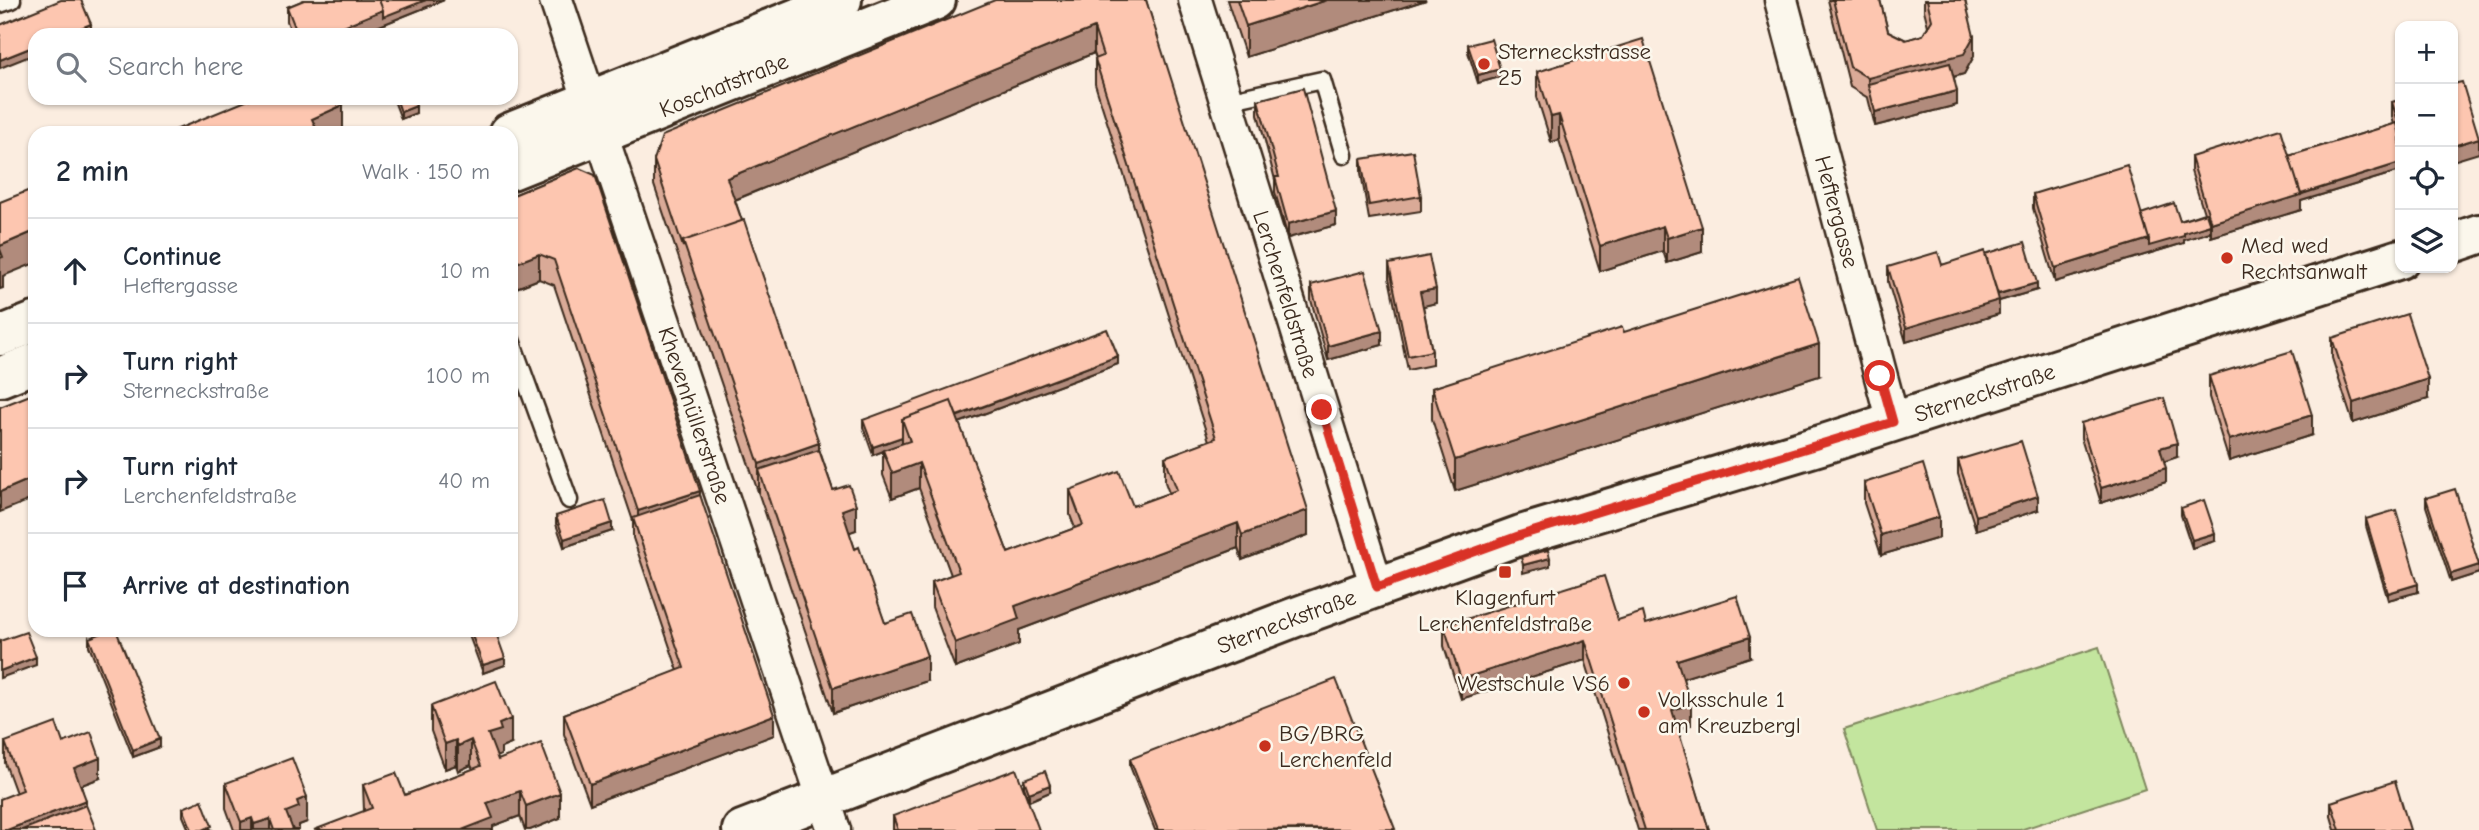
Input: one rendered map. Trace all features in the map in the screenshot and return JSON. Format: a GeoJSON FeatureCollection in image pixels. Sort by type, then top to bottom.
{"type":"FeatureCollection","features":[{"type":"Feature","properties":{"kind":"street","name":"Khevenhüllerstraße"},"geometry":{"type":"LineString","coordinates":[[555,0],[829,814]]}},
{"type":"Feature","properties":{"kind":"street","name":"Koschatstraße"},"geometry":{"type":"LineString","coordinates":[[518,166],[595,117],[842,0]]}},
{"type":"Feature","properties":{"kind":"street","name":"Koschatstraße"},"geometry":{"type":"LineString","coordinates":[[518,131],[595,117],[936,0]]}},
{"type":"Feature","properties":{"kind":"street","name":"Lerchenfeldstraße"},"geometry":{"type":"LineString","coordinates":[[1195,0],[1377,587]]}},
{"type":"Feature","properties":{"kind":"street","name":"Heftergasse"},"geometry":{"type":"LineString","coordinates":[[1781,0],[1893,422]]}},
{"type":"Feature","properties":{"kind":"street"},"geometry":{"type":"LineString","coordinates":[[2458,241],[2479,234]]}},
{"type":"Feature","properties":{"kind":"street","name":"Sterneckstraße"},"geometry":{"type":"LineString","coordinates":[[742,830],[829,814],[1377,587],[1521,535],[1893,422],[2395,262]]}},
{"type":"Feature","properties":{"kind":"street"},"geometry":{"type":"LineString","coordinates":[[0,336],[28,325]]}},
{"type":"Feature","properties":{"kind":"street"},"geometry":{"type":"LineString","coordinates":[[0,377],[28,366]]}},
{"type":"Feature","properties":{"kind":"lane"},"geometry":{"type":"LineString","coordinates":[[0,4],[12,0]]}},
{"type":"Feature","properties":{"kind":"lane"},"geometry":{"type":"LineString","coordinates":[[1227,101],[1322,80],[1344,155]]}},
{"type":"Feature","properties":{"kind":"lane"},"geometry":{"type":"LineString","coordinates":[[518,359],[569,500]]}},
{"type":"Feature","properties":{"kind":"green space"},"geometry":{"type":"Polygon","coordinates":[[[2099,647],[2145,789],[2020,830],[1877,830],[1844,729],[2099,647]]]}},
{"type":"Feature","properties":{"kind":"building"},"geometry":{"type":"Polygon","coordinates":[[[61,0],[81,0],[91,24],[81,28],[28,28],[28,49],[0,60],[0,25],[61,0]]]}},
{"type":"Feature","properties":{"kind":"building"},"geometry":{"type":"Polygon","coordinates":[[[304,0],[379,0],[383,10],[338,28],[295,28],[287,7],[304,0]]]}},
{"type":"Feature","properties":{"kind":"building"},"geometry":{"type":"Polygon","coordinates":[[[379,0],[426,0],[383,17],[379,0]]]}},
{"type":"Feature","properties":{"kind":"building"},"geometry":{"type":"Polygon","coordinates":[[[995,0],[1146,0],[1308,510],[1242,535],[1238,523],[1015,606],[1019,619],[955,643],[932,582],[959,572],[919,463],[892,473],[883,450],[910,441],[902,419],[951,401],[1008,553],[1083,525],[1070,490],[1119,471],[1133,506],[1177,490],[1165,457],[1216,438],[1095,59],[1103,56],[1094,28],[727,178],[742,221],[683,241],[683,247],[654,160],[662,136],[995,0]]]}},
{"type":"Feature","properties":{"kind":"building"},"geometry":{"type":"Polygon","coordinates":[[[1237,0],[1327,0],[1246,26],[1237,0]]]}},
{"type":"Feature","properties":{"kind":"building"},"geometry":{"type":"Polygon","coordinates":[[[1833,0],[1880,0],[1888,31],[1906,40],[1923,35],[1932,20],[1927,0],[1965,0],[1974,36],[1964,54],[1868,78],[1850,67],[1833,0]]]}},
{"type":"Feature","properties":{"kind":"building","name":"Sterneckstrasse 25"},"geometry":{"type":"Polygon","coordinates":[[[1491,39],[1500,69],[1478,75],[1468,45],[1491,39]]]}},
{"type":"Feature","properties":{"kind":"building"},"geometry":{"type":"Polygon","coordinates":[[[1643,39],[1702,227],[1667,238],[1663,226],[1600,246],[1559,115],[1551,117],[1537,72],[1643,39]]]}},
{"type":"Feature","properties":{"kind":"building"},"geometry":{"type":"Polygon","coordinates":[[[1950,63],[1957,91],[1875,112],[1868,84],[1950,63]]]}},
{"type":"Feature","properties":{"kind":"building"},"geometry":{"type":"Polygon","coordinates":[[[2462,82],[2479,138],[2458,144],[2458,84],[2462,82]]]}},
{"type":"Feature","properties":{"kind":"building"},"geometry":{"type":"Polygon","coordinates":[[[1303,88],[1336,211],[1288,224],[1275,177],[1279,177],[1258,100],[1303,88]]]}},
{"type":"Feature","properties":{"kind":"building"},"geometry":{"type":"Polygon","coordinates":[[[236,105],[343,105],[312,119],[315,126],[185,126],[236,105]]]}},
{"type":"Feature","properties":{"kind":"building"},"geometry":{"type":"Polygon","coordinates":[[[398,105],[416,105],[416,106],[401,112],[398,105]]]}},
{"type":"Feature","properties":{"kind":"building"},"geometry":{"type":"Polygon","coordinates":[[[2395,124],[2395,165],[2301,194],[2289,156],[2395,124]]]}},
{"type":"Feature","properties":{"kind":"building"},"geometry":{"type":"Polygon","coordinates":[[[2281,129],[2301,195],[2211,223],[2191,157],[2281,129]]]}},
{"type":"Feature","properties":{"kind":"building"},"geometry":{"type":"Polygon","coordinates":[[[1413,151],[1421,196],[1369,205],[1361,159],[1413,151]]]}},
{"type":"Feature","properties":{"kind":"building"},"geometry":{"type":"Polygon","coordinates":[[[2127,165],[2149,239],[2055,268],[2033,194],[2127,165]]]}},
{"type":"Feature","properties":{"kind":"building"},"geometry":{"type":"Polygon","coordinates":[[[579,168],[595,175],[700,491],[638,511],[554,260],[539,254],[518,262],[518,193],[579,168]]]}},
{"type":"Feature","properties":{"kind":"building"},"geometry":{"type":"Polygon","coordinates":[[[28,191],[28,234],[0,246],[0,202],[28,191]]]}},
{"type":"Feature","properties":{"kind":"building"},"geometry":{"type":"Polygon","coordinates":[[[2174,203],[2180,221],[2206,213],[2210,225],[2149,246],[2141,214],[2174,203]]]}},
{"type":"Feature","properties":{"kind":"building"},"geometry":{"type":"Polygon","coordinates":[[[744,220],[819,443],[759,464],[683,241],[744,220]]]}},
{"type":"Feature","properties":{"kind":"building"},"geometry":{"type":"Polygon","coordinates":[[[2025,242],[2037,283],[1998,294],[1985,254],[2025,242]]]}},
{"type":"Feature","properties":{"kind":"building"},"geometry":{"type":"Polygon","coordinates":[[[1985,251],[1999,300],[1906,328],[1888,267],[1938,252],[1942,265],[1985,251]]]}},
{"type":"Feature","properties":{"kind":"building"},"geometry":{"type":"Polygon","coordinates":[[[1429,256],[1436,289],[1420,292],[1432,351],[1408,356],[1389,264],[1429,256]]]}},
{"type":"Feature","properties":{"kind":"building"},"geometry":{"type":"Polygon","coordinates":[[[1365,271],[1382,331],[1328,346],[1311,285],[1365,271]]]}},
{"type":"Feature","properties":{"kind":"building"},"geometry":{"type":"Polygon","coordinates":[[[1798,277],[1819,344],[1455,460],[1432,388],[1622,327],[1624,332],[1798,277]]]}},
{"type":"Feature","properties":{"kind":"building"},"geometry":{"type":"Polygon","coordinates":[[[2407,314],[2428,379],[2353,403],[2332,338],[2407,314]]]}},
{"type":"Feature","properties":{"kind":"building"},"geometry":{"type":"Polygon","coordinates":[[[1107,329],[1118,356],[957,416],[951,401],[902,419],[902,437],[873,447],[863,420],[1107,329]]]}},
{"type":"Feature","properties":{"kind":"building"},"geometry":{"type":"Polygon","coordinates":[[[2292,351],[2312,415],[2229,440],[2209,376],[2292,351]]]}},
{"type":"Feature","properties":{"kind":"building"},"geometry":{"type":"Polygon","coordinates":[[[28,396],[28,480],[0,492],[0,407],[28,396]]]}},
{"type":"Feature","properties":{"kind":"building"},"geometry":{"type":"Polygon","coordinates":[[[2164,398],[2177,443],[2160,448],[2166,468],[2101,488],[2081,423],[2164,398]]]}},
{"type":"Feature","properties":{"kind":"building"},"geometry":{"type":"Polygon","coordinates":[[[2021,441],[2038,496],[1976,516],[1958,460],[2021,441]]]}},
{"type":"Feature","properties":{"kind":"building"},"geometry":{"type":"Polygon","coordinates":[[[819,450],[833,490],[849,485],[856,505],[842,510],[855,549],[859,547],[885,623],[912,614],[927,656],[833,688],[759,470],[819,450]]]}},
{"type":"Feature","properties":{"kind":"building"},"geometry":{"type":"Polygon","coordinates":[[[1923,464],[1939,517],[1881,535],[1864,483],[1923,464]]]}},
{"type":"Feature","properties":{"kind":"building"},"geometry":{"type":"Polygon","coordinates":[[[2455,489],[2479,565],[2451,574],[2426,498],[2455,489]]]}},
{"type":"Feature","properties":{"kind":"building"},"geometry":{"type":"Polygon","coordinates":[[[700,495],[774,715],[590,784],[564,714],[684,668],[633,518],[700,495]]]}},
{"type":"Feature","properties":{"kind":"building"},"geometry":{"type":"Polygon","coordinates":[[[605,500],[612,523],[564,539],[556,516],[605,500]]]}},
{"type":"Feature","properties":{"kind":"building"},"geometry":{"type":"Polygon","coordinates":[[[2204,500],[2215,533],[2192,540],[2181,508],[2204,500]]]}},
{"type":"Feature","properties":{"kind":"building"},"geometry":{"type":"Polygon","coordinates":[[[2396,510],[2418,584],[2388,593],[2366,519],[2396,510]]]}},
{"type":"Feature","properties":{"kind":"building"},"geometry":{"type":"Polygon","coordinates":[[[1548,550],[1550,558],[1523,565],[1521,557],[1548,550]]]}},
{"type":"Feature","properties":{"kind":"building","name":"Volksschule 1 am Kreuzbergl"},"geometry":{"type":"Polygon","coordinates":[[[1604,576],[1618,620],[1643,612],[1646,624],[1737,596],[1750,637],[1677,660],[1691,704],[1672,710],[1709,830],[1645,830],[1585,640],[1461,679],[1444,626],[1604,576]]]}},
{"type":"Feature","properties":{"kind":"building"},"geometry":{"type":"Polygon","coordinates":[[[26,632],[36,657],[0,671],[0,641],[26,632]]]}},
{"type":"Feature","properties":{"kind":"building"},"geometry":{"type":"Polygon","coordinates":[[[119,637],[160,739],[133,750],[89,638],[119,637]]]}},
{"type":"Feature","properties":{"kind":"building"},"geometry":{"type":"Polygon","coordinates":[[[473,637],[498,637],[505,658],[483,665],[473,637]]]}},
{"type":"Feature","properties":{"kind":"building"},"geometry":{"type":"Polygon","coordinates":[[[1336,679],[1395,829],[1158,830],[1130,759],[1336,679]]]}},
{"type":"Feature","properties":{"kind":"building"},"geometry":{"type":"Polygon","coordinates":[[[496,681],[511,719],[499,724],[501,730],[488,734],[498,760],[541,743],[560,793],[526,806],[520,791],[487,803],[493,818],[462,830],[314,830],[372,808],[363,785],[396,773],[405,795],[481,766],[471,740],[458,746],[456,740],[445,744],[431,706],[496,681]]]}},
{"type":"Feature","properties":{"kind":"building"},"geometry":{"type":"Polygon","coordinates":[[[56,723],[63,743],[91,732],[100,758],[74,768],[86,800],[7,830],[0,830],[0,799],[23,790],[5,742],[56,723]]]}},
{"type":"Feature","properties":{"kind":"building"},"geometry":{"type":"Polygon","coordinates":[[[292,758],[307,797],[297,801],[299,807],[286,812],[293,830],[274,830],[270,819],[254,824],[252,818],[241,822],[226,783],[292,758]]]}},
{"type":"Feature","properties":{"kind":"building"},"geometry":{"type":"Polygon","coordinates":[[[1016,769],[1039,830],[898,830],[893,816],[1016,769]]]}},
{"type":"Feature","properties":{"kind":"building"},"geometry":{"type":"Polygon","coordinates":[[[1045,771],[1050,785],[1029,793],[1024,779],[1045,771]]]}},
{"type":"Feature","properties":{"kind":"building"},"geometry":{"type":"Polygon","coordinates":[[[2395,781],[2410,830],[2340,830],[2331,802],[2395,781]]]}},
{"type":"Feature","properties":{"kind":"building"},"geometry":{"type":"Polygon","coordinates":[[[202,800],[212,826],[203,830],[192,830],[183,808],[202,800]]]}},
{"type":"Feature","properties":{"kind":"building"},"geometry":{"type":"Polygon","coordinates":[[[86,805],[96,830],[22,830],[86,805]]]}},
{"type":"Feature","properties":{"kind":"place","name":"Sterneckstrasse 25"},"geometry":{"type":"Point","coordinates":[1484,64]}},
{"type":"Feature","properties":{"kind":"place","name":"Med wed Rechtsanwalt"},"geometry":{"type":"Point","coordinates":[2227,258]}},
{"type":"Feature","properties":{"kind":"place","name":"Klagenfurt Lerchenfeldstraße"},"geometry":{"type":"Point","coordinates":[1505,572]}},
{"type":"Feature","properties":{"kind":"place","name":"Westschule VS6"},"geometry":{"type":"Point","coordinates":[1624,683]}},
{"type":"Feature","properties":{"kind":"place","name":"Volksschule 1 am Kreuzbergl"},"geometry":{"type":"Point","coordinates":[1644,712]}},
{"type":"Feature","properties":{"kind":"place","name":"BG/BRG Lerchenfeld"},"geometry":{"type":"Point","coordinates":[1265,746]}},
{"type":"Feature","properties":{"kind":"route"},"geometry":{"type":"LineString","coordinates":[[1322,410],[1377,587],[1521,535],[1893,422],[1880,376]]}}]}
